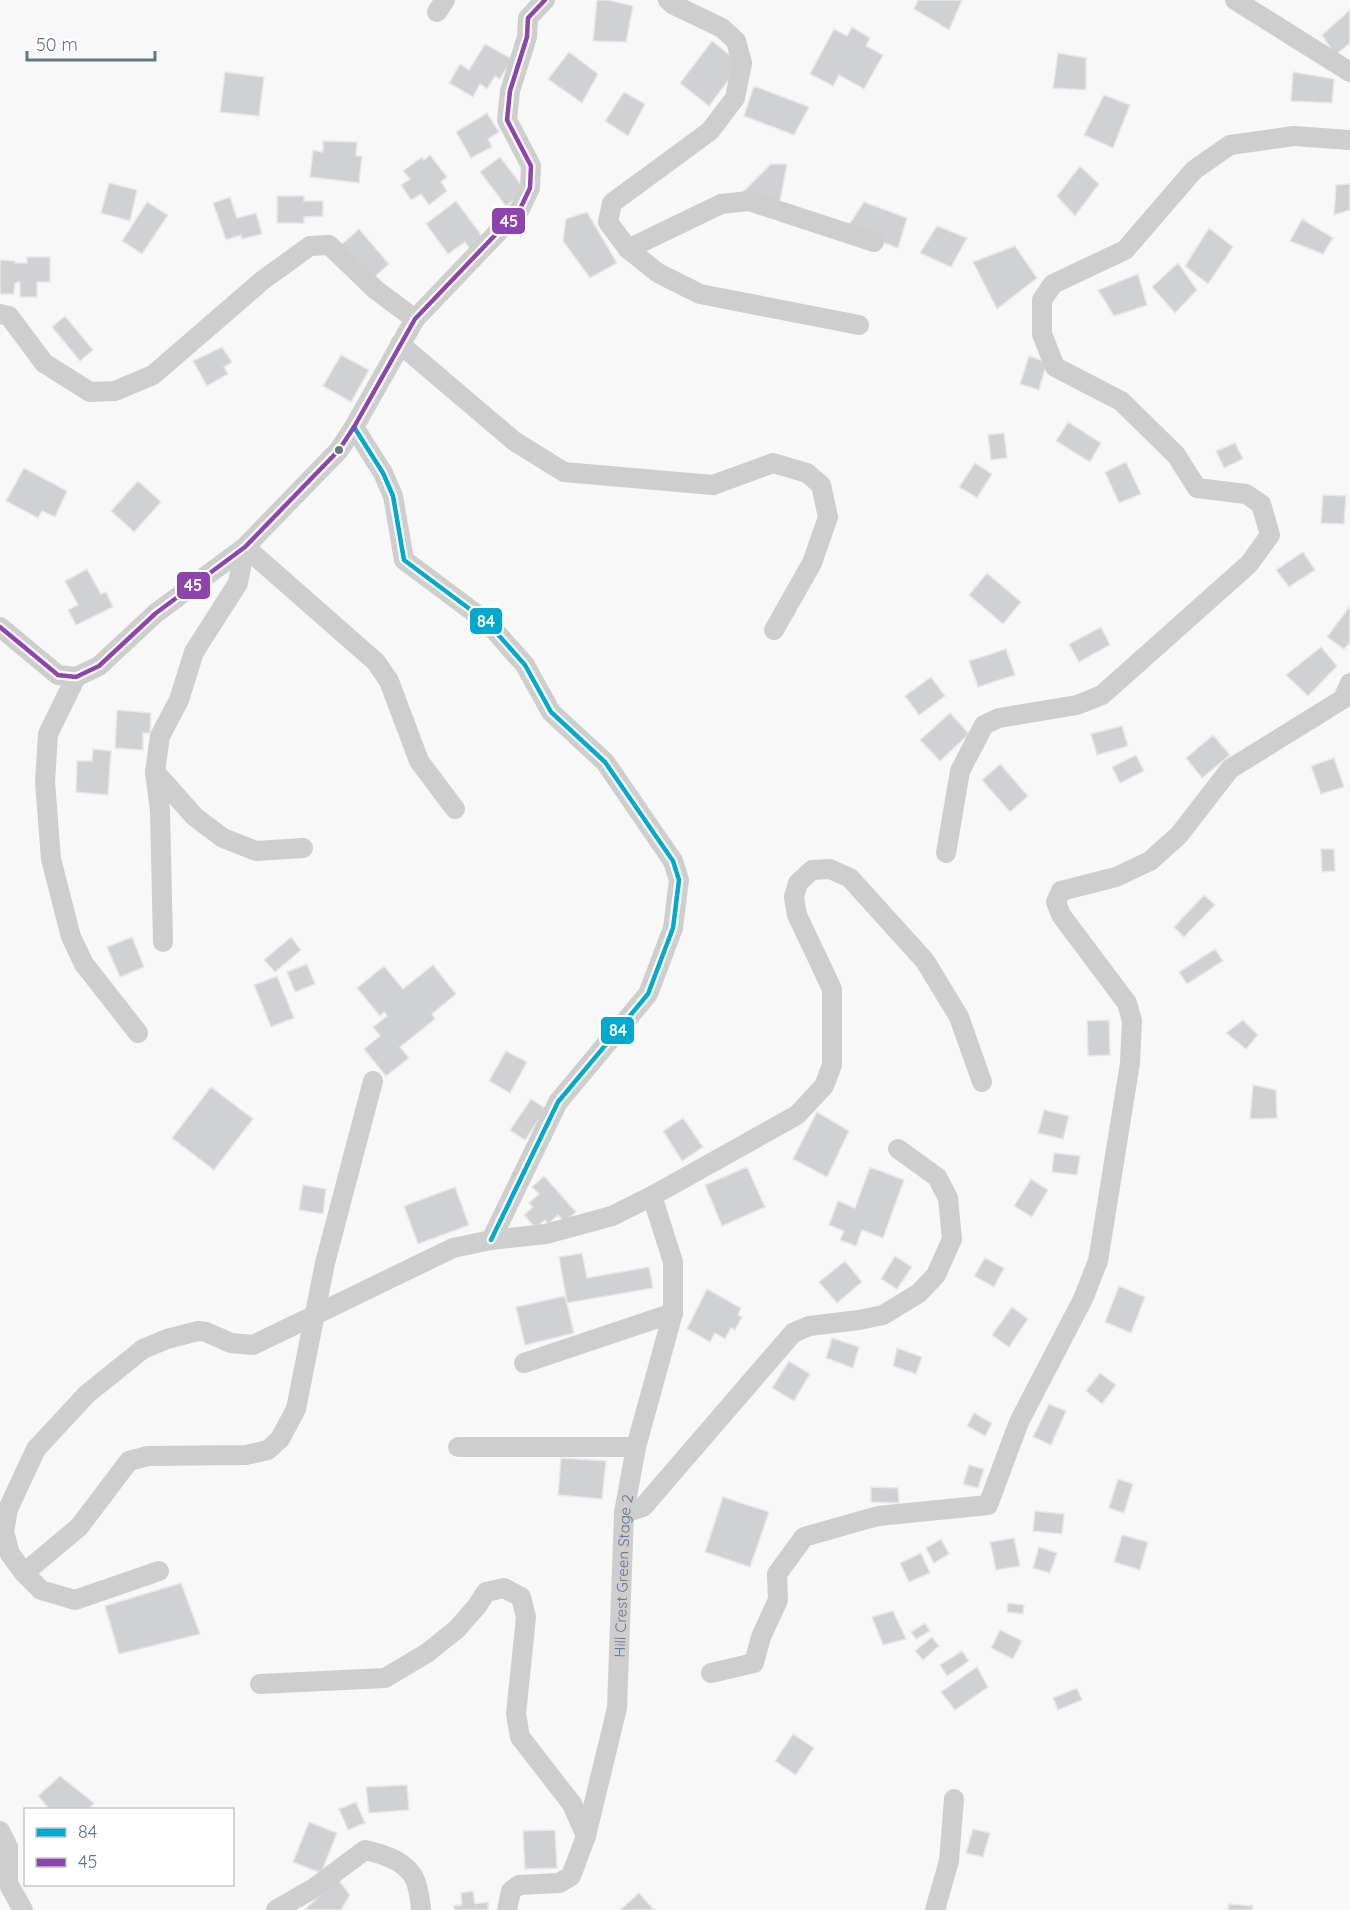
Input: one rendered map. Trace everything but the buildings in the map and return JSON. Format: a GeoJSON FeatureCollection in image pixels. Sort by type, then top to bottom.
{"type":"FeatureCollection","features":[{"type":"Feature","properties":{"kind":"street"},"geometry":{"type":"LineString","coordinates":[[0,627],[58,675],[76,677],[99,666],[156,613],[244,547],[339,450],[415,320],[520,209],[530,188],[531,166],[507,120],[510,91],[527,37],[528,18],[545,0]]}},
{"type":"Feature","properties":{"kind":"street"},"geometry":{"type":"LineString","coordinates":[[668,0],[722,28],[736,41],[742,63],[735,98],[710,131],[612,203],[608,222],[628,249],[658,273],[700,294],[858,325]]}},
{"type":"Feature","properties":{"kind":"street"},"geometry":{"type":"LineString","coordinates":[[1235,0],[1350,72]]}},
{"type":"Feature","properties":{"kind":"street"},"geometry":{"type":"LineString","coordinates":[[946,853],[960,771],[984,725],[999,718],[1077,705],[1102,695],[1250,564],[1270,535],[1261,504],[1246,494],[1197,488],[1176,455],[1121,401],[1055,367],[1042,333],[1042,300],[1053,284],[1125,250],[1194,170],[1230,145],[1294,136],[1350,140]]}},
{"type":"Feature","properties":{"kind":"street"},"geometry":{"type":"LineString","coordinates":[[628,249],[721,204],[749,201],[874,242]]}},
{"type":"Feature","properties":{"kind":"street"},"geometry":{"type":"LineString","coordinates":[[0,314],[9,316],[44,363],[90,392],[115,391],[153,375],[263,280],[310,246],[329,245],[376,290],[415,320]]}},
{"type":"Feature","properties":{"kind":"street"},"geometry":{"type":"LineString","coordinates":[[400,344],[514,441],[564,472],[713,485],[772,463],[807,473],[821,485],[828,518],[812,563],[774,630]]}},
{"type":"Feature","properties":{"kind":"street"},"geometry":{"type":"LineString","coordinates":[[354,427],[393,496],[404,560],[487,622],[525,665],[551,712],[605,762],[673,861],[679,880],[673,928],[648,994],[558,1102],[491,1240]]}},
{"type":"Feature","properties":{"kind":"street"},"geometry":{"type":"LineString","coordinates":[[163,942],[160,811],[155,772],[160,736],[179,700],[194,652],[238,583],[244,547]]}},
{"type":"Feature","properties":{"kind":"street"},"geometry":{"type":"LineString","coordinates":[[244,547],[375,662],[388,681],[420,761],[455,809]]}},
{"type":"Feature","properties":{"kind":"street"},"geometry":{"type":"LineString","coordinates":[[76,677],[48,734],[45,782],[51,859],[70,937],[84,964],[138,1033]]}},
{"type":"Feature","properties":{"kind":"street"},"geometry":{"type":"LineString","coordinates":[[711,1673],[754,1663],[761,1637],[778,1600],[777,1574],[804,1537],[878,1516],[988,1505],[1019,1422],[1083,1299],[1098,1261],[1130,1062],[1132,1021],[1127,1003],[1062,915],[1056,902],[1061,891],[1116,877],[1150,861],[1179,835],[1230,770],[1343,699],[1350,683]]}},
{"type":"Feature","properties":{"kind":"street"},"geometry":{"type":"LineString","coordinates":[[155,772],[195,817],[223,838],[256,851],[303,848]]}},
{"type":"Feature","properties":{"kind":"street"},"geometry":{"type":"LineString","coordinates":[[159,1571],[75,1600],[41,1590],[10,1554],[4,1532],[8,1509],[36,1449],[87,1394],[143,1349],[166,1339],[198,1331],[231,1343],[254,1345],[453,1248],[491,1240],[546,1234],[612,1216],[796,1115],[824,1086],[832,1065],[832,989],[797,915],[794,897],[798,883],[812,870],[830,869],[850,878],[925,961],[959,1017],[982,1082]]}},
{"type":"Feature","properties":{"kind":"street"},"geometry":{"type":"LineString","coordinates":[[24,1573],[79,1527],[129,1461],[148,1456],[246,1455],[268,1450],[280,1439],[296,1409],[325,1263],[373,1080]]}},
{"type":"Feature","properties":{"kind":"street"},"geometry":{"type":"LineString","coordinates":[[624,1513],[643,1507],[793,1333],[809,1326],[883,1315],[919,1293],[936,1275],[952,1239],[948,1198],[937,1177],[898,1149]]}},
{"type":"Feature","properties":{"kind":"street","name":"Hill Crest Green Stage 2"},"geometry":{"type":"LineString","coordinates":[[507,1910],[511,1891],[519,1885],[559,1883],[571,1876],[586,1836],[617,1708],[624,1513],[636,1448],[673,1313],[673,1262],[652,1196]]}},
{"type":"Feature","properties":{"kind":"street"},"geometry":{"type":"LineString","coordinates":[[524,1363],[673,1313]]}},
{"type":"Feature","properties":{"kind":"street"},"geometry":{"type":"LineString","coordinates":[[458,1447],[636,1448]]}},
{"type":"Feature","properties":{"kind":"street"},"geometry":{"type":"LineString","coordinates":[[260,1684],[385,1678],[427,1653],[457,1629],[486,1592],[504,1588],[521,1597],[526,1617],[516,1714],[520,1737],[572,1804],[586,1836]]}},
{"type":"Feature","properties":{"kind":"street"},"geometry":{"type":"LineString","coordinates":[[935,1910],[949,1861],[954,1799]]}},
{"type":"Feature","properties":{"kind":"street"},"geometry":{"type":"LineString","coordinates":[[0,1831],[8,1848],[8,1883],[23,1910]]}},
{"type":"Feature","properties":{"kind":"street"},"geometry":{"type":"LineString","coordinates":[[276,1910],[314,1888],[365,1850],[387,1855],[412,1874],[421,1910]]}},
{"type":"Feature","properties":{"kind":"transit line","name":"45"},"geometry":{"type":"LineString","coordinates":[[0,627],[58,675],[76,677],[99,666],[156,613],[245,547],[339,450],[415,319],[520,209],[530,188],[531,166],[507,120],[510,91],[527,37],[528,18],[545,0]]}},
{"type":"Feature","properties":{"kind":"transit line","name":"84"},"geometry":{"type":"LineString","coordinates":[[354,427],[383,473],[393,496],[404,560],[487,622],[525,665],[551,712],[605,762],[673,861],[679,880],[673,928],[648,994],[558,1102],[491,1240]]}}]}
